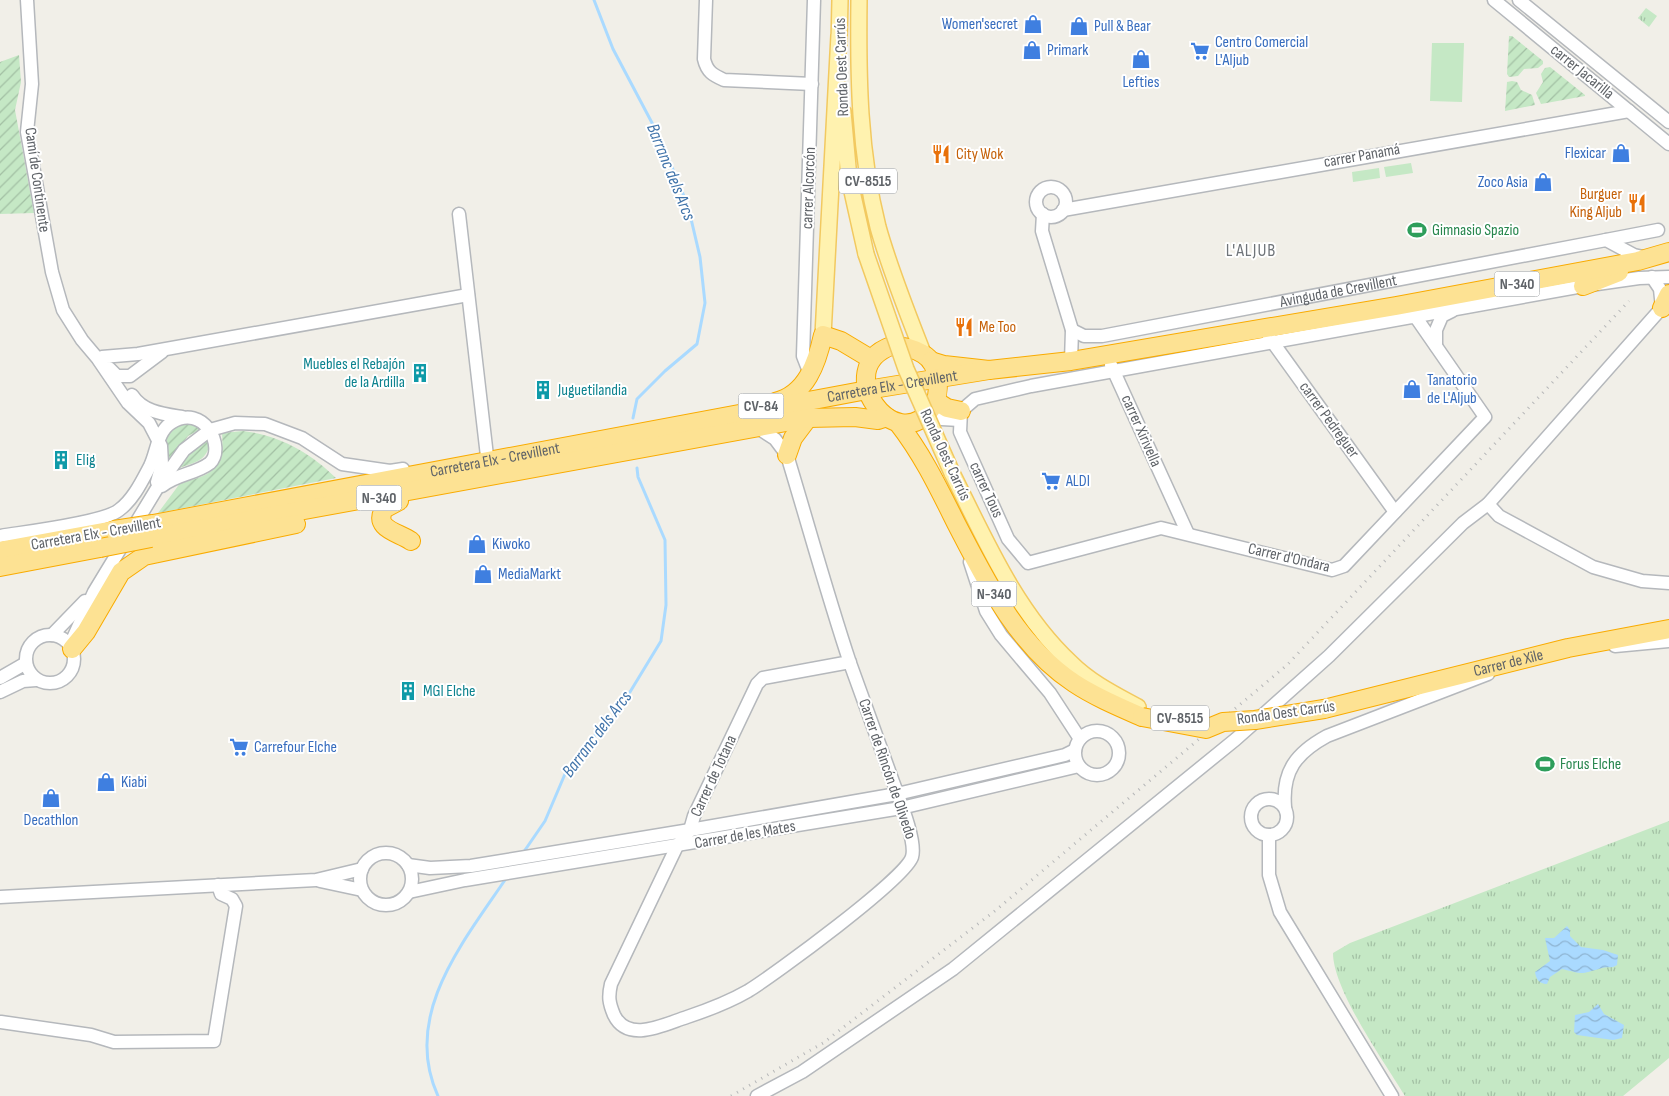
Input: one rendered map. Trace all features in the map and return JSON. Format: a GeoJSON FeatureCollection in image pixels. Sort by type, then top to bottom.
{"type":"FeatureCollection","features":[{"type":"Feature","properties":{"kind":"highway","name":"Avinguda de Crevillent"},"geometry":{"type":"LineString","coordinates":[[871,359],[879,351],[890,346],[905,346],[944,365],[989,370],[1268,335],[1396,306],[1643,259],[1669,252]]}},
{"type":"Feature","properties":{"kind":"highway"},"geometry":{"type":"LineString","coordinates":[[1583,286],[1614,275],[1643,259]]}},
{"type":"Feature","properties":{"kind":"highway"},"geometry":{"type":"LineString","coordinates":[[810,374],[817,360],[823,335],[841,341],[871,359],[865,379],[866,390]]}},
{"type":"Feature","properties":{"kind":"highway"},"geometry":{"type":"LineString","coordinates":[[923,418],[936,401],[937,379],[927,357]]}},
{"type":"Feature","properties":{"kind":"highway","name":"Carretera Elx - Crevillent"},"geometry":{"type":"LineString","coordinates":[[685,433],[722,418],[866,390],[989,370]]}},
{"type":"Feature","properties":{"kind":"highway","name":"CV-84"},"geometry":{"type":"LineString","coordinates":[[722,418],[754,407],[787,400],[810,374]]}},
{"type":"Feature","properties":{"kind":"highway","name":"Ronda Oest Carrús"},"geometry":{"type":"LineString","coordinates":[[866,390],[925,460],[993,593],[1015,626],[1035,650],[1073,682],[1108,702],[1206,729],[1223,722],[1263,719],[1349,704]]}},
{"type":"Feature","properties":{"kind":"highway"},"geometry":{"type":"LineString","coordinates":[[936,401],[961,416]]}},
{"type":"Feature","properties":{"kind":"highway","name":"Carretera Elx - Crevillent"},"geometry":{"type":"LineString","coordinates":[[6,549],[114,530],[152,531],[500,476],[605,448],[685,433],[758,428],[808,418],[855,417],[914,423],[923,418]]}},
{"type":"Feature","properties":{"kind":"highway"},"geometry":{"type":"LineString","coordinates":[[787,455],[793,438],[808,418]]}},
{"type":"Feature","properties":{"kind":"highway","name":"Carretera Elx - Crevillent"},"geometry":{"type":"LineString","coordinates":[[0,567],[100,548],[152,531],[575,446],[605,448]]}},
{"type":"Feature","properties":{"kind":"highway"},"geometry":{"type":"LineString","coordinates":[[71,647],[86,632],[121,572],[144,556],[490,482],[500,476]]}},
{"type":"Feature","properties":{"kind":"highway"},"geometry":{"type":"LineString","coordinates":[[399,501],[384,509],[380,519],[382,525],[388,530],[398,532],[411,541]]}},
{"type":"Feature","properties":{"kind":"highway"},"geometry":{"type":"LineString","coordinates":[[0,574],[52,557]]}},
{"type":"Feature","properties":{"kind":"highway","name":"Carrer de Xile"},"geometry":{"type":"LineString","coordinates":[[1349,704],[1568,648],[1669,629]]}},
{"type":"Feature","properties":{"kind":"main road","name":"Ronda Oest Carrús"},"geometry":{"type":"LineString","coordinates":[[840,0],[839,35],[849,178],[866,254],[906,369],[952,473],[1017,598],[1043,634],[1071,664],[1140,712]]}},
{"type":"Feature","properties":{"kind":"main road","name":"Ronda Oest Carrús"},"geometry":{"type":"LineString","coordinates":[[859,0],[859,112],[870,189],[890,267],[927,357]]}},
{"type":"Feature","properties":{"kind":"main road"},"geometry":{"type":"LineString","coordinates":[[823,335],[839,35]]}},
{"type":"Feature","properties":{"kind":"street","name":"Camí de Continente"},"geometry":{"type":"LineString","coordinates":[[27,0],[32,84],[27,132],[52,272],[63,310],[82,340],[102,361]]}},
{"type":"Feature","properties":{"kind":"street"},"geometry":{"type":"LineString","coordinates":[[706,0],[704,59],[706,68],[711,74],[724,80],[812,84]]}},
{"type":"Feature","properties":{"kind":"street","name":"carrer Alcorcón"},"geometry":{"type":"LineString","coordinates":[[810,374],[803,356],[814,0]]}},
{"type":"Feature","properties":{"kind":"street","name":"carrer Jacarilla"},"geometry":{"type":"LineString","coordinates":[[1494,0],[1669,144]]}},
{"type":"Feature","properties":{"kind":"street","name":"carrer Jacarilla"},"geometry":{"type":"LineString","coordinates":[[1519,0],[1669,122]]}},
{"type":"Feature","properties":{"kind":"street"},"geometry":{"type":"LineString","coordinates":[[1629,111],[1639,97]]}},
{"type":"Feature","properties":{"kind":"street","name":"carrer Panamá"},"geometry":{"type":"LineString","coordinates":[[1053,214],[1096,203],[1629,111]]}},
{"type":"Feature","properties":{"kind":"street"},"geometry":{"type":"LineString","coordinates":[[1053,214],[1036,203],[1042,190],[1051,187],[1064,193],[1066,202],[1053,214],[1047,224],[1044,235],[1072,330],[1071,361]]}},
{"type":"Feature","properties":{"kind":"street","name":"carrer Panamá"},"geometry":{"type":"LineString","coordinates":[[1064,193],[1096,203]]}},
{"type":"Feature","properties":{"kind":"street"},"geometry":{"type":"LineString","coordinates":[[458,214],[487,456]]}},
{"type":"Feature","properties":{"kind":"street","name":"Avinguda de Crevillent"},"geometry":{"type":"LineString","coordinates":[[1072,330],[1084,336],[1102,336],[1658,230]]}},
{"type":"Feature","properties":{"kind":"street"},"geometry":{"type":"LineString","coordinates":[[1606,240],[1643,259]]}},
{"type":"Feature","properties":{"kind":"street"},"geometry":{"type":"LineString","coordinates":[[757,1096],[802,1072],[953,969],[1236,739],[1329,656],[1463,524],[1488,504],[1667,301],[1652,277]]}},
{"type":"Feature","properties":{"kind":"street","name":"Avinguda de Crevillent"},"geometry":{"type":"LineString","coordinates":[[961,416],[975,399],[1031,386],[1114,372],[1268,335],[1413,317],[1583,286],[1652,277],[1669,277]]}},
{"type":"Feature","properties":{"kind":"street"},"geometry":{"type":"LineString","coordinates":[[154,493],[171,478],[210,462],[214,456],[214,449],[210,430],[200,420],[192,417],[182,417],[154,411],[140,405],[102,361],[468,295]]}},
{"type":"Feature","properties":{"kind":"street","name":"Avinguda de Crevillent"},"geometry":{"type":"LineString","coordinates":[[1396,306],[1413,317]]}},
{"type":"Feature","properties":{"kind":"street"},"geometry":{"type":"LineString","coordinates":[[1436,346],[1436,330],[1442,316],[1452,310]]}},
{"type":"Feature","properties":{"kind":"street"},"geometry":{"type":"LineString","coordinates":[[1413,317],[1436,346]]}},
{"type":"Feature","properties":{"kind":"street"},"geometry":{"type":"LineString","coordinates":[[804,326],[816,334],[823,335]]}},
{"type":"Feature","properties":{"kind":"street","name":"carrer Pedreguer"},"geometry":{"type":"LineString","coordinates":[[1268,335],[1395,512]]}},
{"type":"Feature","properties":{"kind":"street","name":"Carrer d'Ondara"},"geometry":{"type":"LineString","coordinates":[[1028,563],[1162,528],[1332,570],[1344,566],[1485,417],[1436,346]]}},
{"type":"Feature","properties":{"kind":"street"},"geometry":{"type":"LineString","coordinates":[[120,383],[152,357],[172,347]]}},
{"type":"Feature","properties":{"kind":"street"},"geometry":{"type":"LineString","coordinates":[[138,354],[123,369],[120,383],[134,410],[149,423],[159,442],[162,464],[154,493]]}},
{"type":"Feature","properties":{"kind":"street","name":"carrer Xirivella"},"geometry":{"type":"LineString","coordinates":[[1107,355],[1188,534]]}},
{"type":"Feature","properties":{"kind":"street"},"geometry":{"type":"LineString","coordinates":[[140,405],[135,387],[141,367]]}},
{"type":"Feature","properties":{"kind":"street"},"geometry":{"type":"LineString","coordinates":[[923,418],[961,416]]}},
{"type":"Feature","properties":{"kind":"street","name":"carrer Tous"},"geometry":{"type":"LineString","coordinates":[[961,416],[960,432],[1008,539],[1028,563]]}},
{"type":"Feature","properties":{"kind":"street"},"geometry":{"type":"LineString","coordinates":[[0,536],[84,521],[119,511],[139,487],[152,461],[162,430],[182,417]]}},
{"type":"Feature","properties":{"kind":"street"},"geometry":{"type":"LineString","coordinates":[[71,647],[94,592],[154,493],[184,450],[210,430],[235,423],[265,424],[302,438],[342,464],[390,471],[487,456],[575,446]]}},
{"type":"Feature","properties":{"kind":"street","name":"Carrer de Rincón de Olivedo"},"geometry":{"type":"LineString","coordinates":[[611,1009],[618,1022],[629,1031],[641,1031],[705,1011],[746,992],[829,932],[900,874],[912,859],[914,847],[850,662],[787,455],[775,439],[758,428]]}},
{"type":"Feature","properties":{"kind":"street"},"geometry":{"type":"LineString","coordinates":[[1488,504],[1499,516],[1593,567],[1642,581],[1669,583]]}},
{"type":"Feature","properties":{"kind":"street"},"geometry":{"type":"LineString","coordinates":[[1162,528],[1175,506]]}},
{"type":"Feature","properties":{"kind":"street"},"geometry":{"type":"LineString","coordinates":[[957,525],[986,611],[1001,635],[1050,692],[1078,744],[1076,760],[1079,766],[1090,774],[1099,775],[1108,772],[1118,759],[1119,750],[1112,737],[1100,731],[1089,733],[1078,744]]}},
{"type":"Feature","properties":{"kind":"street"},"geometry":{"type":"LineString","coordinates":[[52,635],[94,592]]}},
{"type":"Feature","properties":{"kind":"street"},"geometry":{"type":"LineString","coordinates":[[0,692],[23,681],[36,680],[53,684],[68,676],[74,661],[71,647],[64,639],[52,635],[41,636],[34,640],[26,653],[26,663],[30,674],[36,680]]}},
{"type":"Feature","properties":{"kind":"street"},"geometry":{"type":"LineString","coordinates":[[1568,648],[1595,650],[1669,642]]}},
{"type":"Feature","properties":{"kind":"street","name":"Carrer de Totana"},"geometry":{"type":"LineString","coordinates":[[611,1009],[608,998],[611,984],[677,846],[690,830],[694,816],[757,684],[763,678],[850,662]]}},
{"type":"Feature","properties":{"kind":"street"},"geometry":{"type":"LineString","coordinates":[[0,678],[26,663]]}},
{"type":"Feature","properties":{"kind":"street"},"geometry":{"type":"LineString","coordinates":[[1285,807],[1275,800],[1263,800],[1253,809],[1252,822],[1254,828],[1259,832],[1269,835],[1277,834],[1286,826],[1288,820],[1283,790],[1286,776],[1295,761],[1310,745],[1327,736],[1476,680],[1503,664]]}},
{"type":"Feature","properties":{"kind":"street","name":"Carrer de les Mates"},"geometry":{"type":"LineString","coordinates":[[408,865],[430,868],[470,866],[897,794],[1065,755],[1078,744]]}},
{"type":"Feature","properties":{"kind":"street","name":"Carrer de les Mates"},"geometry":{"type":"LineString","coordinates":[[409,892],[464,880],[901,808],[1079,766]]}},
{"type":"Feature","properties":{"kind":"street"},"geometry":{"type":"LineString","coordinates":[[1269,835],[1269,875],[1280,912],[1392,1096]]}},
{"type":"Feature","properties":{"kind":"street"},"geometry":{"type":"LineString","coordinates":[[387,853],[402,859],[408,865],[412,878],[409,892],[397,903],[381,905],[366,897],[360,883],[362,870],[372,858],[387,853]]}},
{"type":"Feature","properties":{"kind":"street"},"geometry":{"type":"LineString","coordinates":[[0,897],[316,880],[362,870]]}},
{"type":"Feature","properties":{"kind":"street"},"geometry":{"type":"LineString","coordinates":[[316,880],[362,890]]}},
{"type":"Feature","properties":{"kind":"street"},"geometry":{"type":"LineString","coordinates":[[1,1022],[91,1036],[114,1042],[214,1041],[236,906],[232,899],[221,894],[218,885]]}},
{"type":"Feature","properties":{"kind":"green space"},"geometry":{"type":"Polygon","coordinates":[[[1646,8],[1657,16],[1649,27],[1638,18],[1646,8]]]}},
{"type":"Feature","properties":{"kind":"green space"},"geometry":{"type":"Polygon","coordinates":[[[1509,36],[1512,36],[1543,61],[1543,64],[1538,68],[1524,69],[1518,76],[1509,77],[1507,74],[1509,36]]]}},
{"type":"Feature","properties":{"kind":"green space"},"geometry":{"type":"Polygon","coordinates":[[[1432,43],[1464,43],[1462,102],[1430,101],[1432,43]]]}},
{"type":"Feature","properties":{"kind":"green space"},"geometry":{"type":"Polygon","coordinates":[[[19,55],[21,82],[15,110],[34,213],[0,214],[0,62],[19,55]]]}},
{"type":"Feature","properties":{"kind":"green space"},"geometry":{"type":"Polygon","coordinates":[[[1550,67],[1585,96],[1541,104],[1536,93],[1543,82],[1541,74],[1545,68],[1550,67]]]}},
{"type":"Feature","properties":{"kind":"green space"},"geometry":{"type":"Polygon","coordinates":[[[1507,82],[1517,82],[1521,90],[1532,95],[1535,105],[1505,111],[1507,82]]]}},
{"type":"Feature","properties":{"kind":"green space"},"geometry":{"type":"Polygon","coordinates":[[[1411,163],[1413,173],[1386,177],[1384,167],[1411,163]]]}},
{"type":"Feature","properties":{"kind":"green space"},"geometry":{"type":"Polygon","coordinates":[[[1379,168],[1380,178],[1353,182],[1352,172],[1379,168]]]}},
{"type":"Feature","properties":{"kind":"green space"},"geometry":{"type":"Polygon","coordinates":[[[189,422],[203,428],[188,436],[167,463],[167,434],[177,425],[189,422]]]}},
{"type":"Feature","properties":{"kind":"green space"},"geometry":{"type":"Polygon","coordinates":[[[243,431],[282,441],[294,447],[316,461],[336,478],[158,513],[181,482],[200,477],[214,468],[221,454],[222,433],[243,431]]]}},
{"type":"Feature","properties":{"kind":"green space"},"geometry":{"type":"Polygon","coordinates":[[[207,437],[210,443],[205,455],[198,461],[177,469],[184,456],[207,437]]]}},
{"type":"Feature","properties":{"kind":"green space"},"geometry":{"type":"Polygon","coordinates":[[[1669,821],[1669,1058],[1623,1096],[1405,1096],[1373,1046],[1351,1006],[1341,986],[1335,968],[1333,953],[1350,943],[1669,821]]]}},
{"type":"Feature","properties":{"kind":"water"},"geometry":{"type":"Polygon","coordinates":[[[1567,926],[1570,930],[1570,936],[1581,947],[1603,950],[1618,955],[1617,965],[1582,973],[1562,969],[1550,977],[1547,984],[1540,982],[1535,972],[1550,961],[1545,938],[1554,938],[1567,926]]]}},
{"type":"Feature","properties":{"kind":"water"},"geometry":{"type":"Polygon","coordinates":[[[1598,1004],[1604,1014],[1624,1025],[1622,1038],[1613,1040],[1577,1035],[1574,1032],[1575,1015],[1589,1012],[1598,1004]]]}},
{"type":"Feature","properties":{"kind":"waterway","name":"Barranc dels Arcs"},"geometry":{"type":"LineString","coordinates":[[594,0],[613,49],[660,138],[688,206],[700,257],[705,303],[697,344],[665,371],[637,399],[633,418]]}},
{"type":"Feature","properties":{"kind":"waterway","name":"Barranc dels Arcs"},"geometry":{"type":"LineString","coordinates":[[523,853],[545,821],[565,774],[586,744],[616,715],[661,641],[666,605],[665,540],[638,477],[637,468]]}},
{"type":"Feature","properties":{"kind":"waterway","name":"Barranc dels Arcs"},"geometry":{"type":"LineString","coordinates":[[438,1096],[429,1066],[427,1037],[432,1008],[442,980],[457,953],[507,877]]}},
{"type":"Feature","properties":{"kind":"railway"},"geometry":{"type":"LineString","coordinates":[[731,1096],[823,1043],[996,910],[1287,665],[1629,301]]}},
{"type":"Feature","properties":{"kind":"place","name":"Women'secret"},"geometry":{"type":"Point","coordinates":[1033,24]}},
{"type":"Feature","properties":{"kind":"place","name":"Pull & Bear"},"geometry":{"type":"Point","coordinates":[1079,26]}},
{"type":"Feature","properties":{"kind":"place","name":"Primark"},"geometry":{"type":"Point","coordinates":[1032,50]}},
{"type":"Feature","properties":{"kind":"place","name":"Centro Comercial L'Aljub"},"geometry":{"type":"Point","coordinates":[1200,51]}},
{"type":"Feature","properties":{"kind":"place","name":"Lefties"},"geometry":{"type":"Point","coordinates":[1141,59]}},
{"type":"Feature","properties":{"kind":"place","name":"Flexicar"},"geometry":{"type":"Point","coordinates":[1621,153]}},
{"type":"Feature","properties":{"kind":"place","name":"City Wok"},"geometry":{"type":"Point","coordinates":[941,154]}},
{"type":"Feature","properties":{"kind":"place","name":"Zoco Asia"},"geometry":{"type":"Point","coordinates":[1543,182]}},
{"type":"Feature","properties":{"kind":"place","name":"Burguer King Aljub"},"geometry":{"type":"Point","coordinates":[1637,203]}},
{"type":"Feature","properties":{"kind":"place","name":"Gimnasio Spazio"},"geometry":{"type":"Point","coordinates":[1417,230]}},
{"type":"Feature","properties":{"kind":"place","name":"Me Too"},"geometry":{"type":"Point","coordinates":[964,327]}},
{"type":"Feature","properties":{"kind":"place","name":"Muebles el Rebajón de la Ardilla"},"geometry":{"type":"Point","coordinates":[420,373]}},
{"type":"Feature","properties":{"kind":"place","name":"Tanatorio de L'Aljub"},"geometry":{"type":"Point","coordinates":[1412,389]}},
{"type":"Feature","properties":{"kind":"place","name":"Juguetilandia"},"geometry":{"type":"Point","coordinates":[543,390]}},
{"type":"Feature","properties":{"kind":"place","name":"Elig"},"geometry":{"type":"Point","coordinates":[61,460]}},
{"type":"Feature","properties":{"kind":"place","name":"ALDI"},"geometry":{"type":"Point","coordinates":[1051,481]}},
{"type":"Feature","properties":{"kind":"place","name":"Kiwoko"},"geometry":{"type":"Point","coordinates":[477,544]}},
{"type":"Feature","properties":{"kind":"place","name":"MediaMarkt"},"geometry":{"type":"Point","coordinates":[483,574]}},
{"type":"Feature","properties":{"kind":"place","name":"MGI Elche"},"geometry":{"type":"Point","coordinates":[408,691]}},
{"type":"Feature","properties":{"kind":"place","name":"Carrefour Elche"},"geometry":{"type":"Point","coordinates":[239,747]}},
{"type":"Feature","properties":{"kind":"place","name":"Forus Elche"},"geometry":{"type":"Point","coordinates":[1545,764]}},
{"type":"Feature","properties":{"kind":"place","name":"Kiabi"},"geometry":{"type":"Point","coordinates":[106,782]}},
{"type":"Feature","properties":{"kind":"place","name":"Decathlon"},"geometry":{"type":"Point","coordinates":[51,798]}},
{"type":"Feature","properties":{"kind":"district","name":"L'ALJUB"},"geometry":{"type":"Point","coordinates":[1251,250]}}]}
